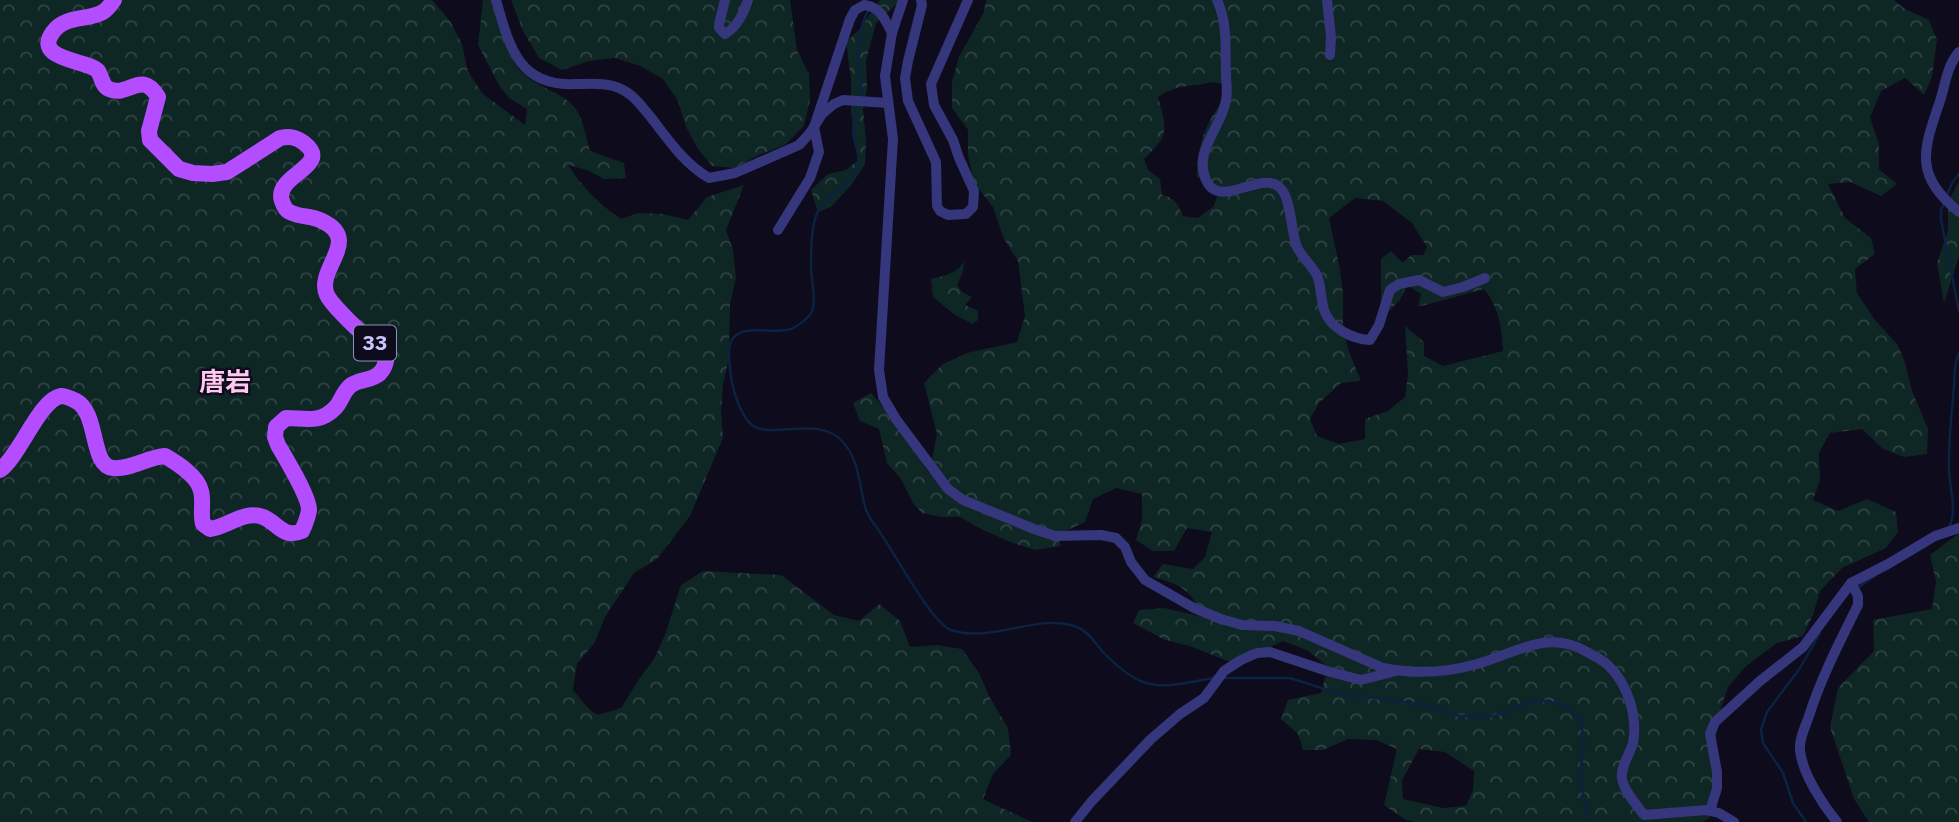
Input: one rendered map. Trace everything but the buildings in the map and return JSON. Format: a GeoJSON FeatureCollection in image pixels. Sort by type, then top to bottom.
{"type":"FeatureCollection","features":[{"type":"Feature","properties":{"kind":"main road","name":"33"},"geometry":{"type":"LineString","coordinates":[[0,470],[10,461],[29,429],[51,401],[60,396],[69,397],[81,404],[89,414],[105,466],[114,469],[165,456],[198,482],[202,492],[203,524],[210,529],[219,528],[240,517],[253,516],[264,518],[289,534],[296,533],[302,531],[309,509],[307,499],[278,445],[276,427],[286,418],[311,420],[323,417],[336,407],[353,384],[377,376],[387,359],[384,349],[361,332],[326,295],[325,282],[339,246],[335,229],[310,216],[291,213],[285,208],[281,197],[282,187],[305,170],[312,156],[310,148],[297,138],[288,136],[280,138],[227,172],[193,173],[178,169],[150,140],[149,131],[158,97],[153,89],[139,84],[118,90],[109,89],[97,71],[90,66],[67,60],[50,48],[48,41],[58,26],[67,21],[102,13],[114,0]]}},
{"type":"Feature","properties":{"kind":"street"},"geometry":{"type":"LineString","coordinates":[[496,0],[515,55],[528,72],[546,82],[570,85],[595,83],[623,90],[638,102],[694,169],[709,178],[735,173],[799,145],[827,110],[843,100],[885,103]]}},
{"type":"Feature","properties":{"kind":"street"},"geometry":{"type":"LineString","coordinates":[[726,0],[719,24],[725,34],[733,29],[748,0]]}},
{"type":"Feature","properties":{"kind":"street"},"geometry":{"type":"LineString","coordinates":[[903,0],[892,33],[885,76],[885,103],[893,130],[892,180],[879,370],[883,397],[948,489],[963,500],[1055,536],[1101,535],[1116,538],[1125,547],[1131,562],[1145,580],[1194,608],[1242,625],[1275,626],[1299,631],[1383,668],[1440,672],[1476,665],[1539,642],[1560,642],[1579,647],[1606,664],[1619,678],[1632,708],[1635,724],[1622,778],[1624,786],[1644,815],[1710,811],[1734,822]]}},
{"type":"Feature","properties":{"kind":"street"},"geometry":{"type":"LineString","coordinates":[[920,0],[922,5],[905,78],[908,101],[936,162],[937,206],[948,215],[970,212],[974,191],[953,140],[934,105],[932,84],[968,0]]}},
{"type":"Feature","properties":{"kind":"street"},"geometry":{"type":"LineString","coordinates":[[1217,0],[1225,30],[1227,97],[1224,110],[1206,147],[1202,163],[1206,181],[1215,190],[1224,192],[1266,182],[1281,188],[1286,197],[1297,246],[1317,275],[1325,313],[1342,332],[1370,340],[1379,326],[1390,290],[1399,284],[1419,280],[1443,292],[1463,288],[1485,278]]}},
{"type":"Feature","properties":{"kind":"street"},"geometry":{"type":"LineString","coordinates":[[1327,0],[1330,55]]}},
{"type":"Feature","properties":{"kind":"street"},"geometry":{"type":"LineString","coordinates":[[778,230],[810,178],[819,152],[814,127],[855,10],[864,5],[879,10],[892,33]]}},
{"type":"Feature","properties":{"kind":"street"},"geometry":{"type":"LineString","coordinates":[[1959,52],[1950,69],[1927,141],[1925,161],[1929,176],[1949,204],[1959,212]]}},
{"type":"Feature","properties":{"kind":"street"},"geometry":{"type":"LineString","coordinates":[[1710,811],[1717,788],[1710,734],[1715,722],[1803,647],[1851,583],[1934,536],[1959,529]]}},
{"type":"Feature","properties":{"kind":"street"},"geometry":{"type":"LineString","coordinates":[[1849,822],[1835,819],[1803,767],[1800,749],[1812,705],[1857,605],[1858,596],[1851,583]]}},
{"type":"Feature","properties":{"kind":"street"},"geometry":{"type":"LineString","coordinates":[[1075,822],[1151,738],[1205,698],[1224,671],[1257,653],[1270,652],[1361,680],[1397,671]]}},
{"type":"Feature","properties":{"kind":"green space"},"geometry":{"type":"Polygon","coordinates":[[[0,0],[432,0],[450,21],[462,44],[468,72],[483,94],[525,125],[527,109],[509,98],[500,87],[478,45],[483,0],[495,0],[507,45],[518,68],[524,75],[571,103],[582,123],[590,151],[624,163],[626,178],[604,179],[587,170],[568,165],[586,188],[621,219],[638,213],[663,214],[688,220],[707,197],[744,185],[726,230],[733,250],[736,278],[730,304],[729,358],[723,384],[723,438],[690,516],[657,559],[634,573],[605,617],[595,642],[577,664],[573,690],[590,710],[598,715],[621,708],[654,659],[665,635],[681,585],[703,571],[781,575],[834,615],[859,621],[879,604],[900,621],[910,647],[937,645],[962,649],[979,673],[1008,728],[1011,755],[993,774],[983,799],[1032,822],[0,822],[0,0]]]}},
{"type":"Feature","properties":{"kind":"green space"},"geometry":{"type":"Polygon","coordinates":[[[511,0],[790,0],[797,50],[809,74],[810,100],[804,126],[785,145],[735,168],[712,166],[698,149],[686,127],[678,101],[663,79],[640,66],[615,58],[589,61],[562,70],[539,58],[523,31],[511,0]]]}},
{"type":"Feature","properties":{"kind":"green space"},"geometry":{"type":"Polygon","coordinates":[[[880,0],[901,0],[876,23],[866,61],[867,88],[863,110],[865,164],[852,184],[831,207],[818,212],[811,190],[828,174],[846,170],[858,160],[851,112],[851,79],[846,42],[859,30],[880,0]]]}},
{"type":"Feature","properties":{"kind":"green space"},"geometry":{"type":"Polygon","coordinates":[[[986,0],[1894,0],[1905,9],[1929,20],[1937,40],[1932,77],[1924,95],[1905,78],[1881,91],[1870,117],[1879,144],[1879,169],[1897,184],[1881,196],[1850,182],[1828,184],[1845,218],[1871,238],[1875,254],[1855,269],[1857,293],[1875,320],[1897,344],[1905,362],[1912,391],[1928,429],[1927,454],[1904,457],[1883,449],[1862,429],[1830,433],[1819,453],[1820,480],[1813,500],[1838,511],[1867,499],[1896,512],[1898,532],[1886,548],[1842,568],[1820,591],[1803,636],[1777,643],[1745,667],[1728,687],[1716,738],[1716,774],[1709,796],[1710,818],[1702,822],[1406,820],[1384,805],[1397,749],[1376,740],[1348,739],[1323,750],[1303,750],[1298,734],[1281,719],[1288,700],[1321,693],[1328,667],[1307,650],[1283,641],[1235,664],[1190,646],[1165,640],[1133,623],[1139,610],[1164,608],[1203,617],[1194,600],[1184,590],[1153,577],[1163,564],[1193,569],[1205,557],[1212,532],[1187,528],[1174,551],[1153,551],[1136,540],[1142,521],[1142,494],[1116,488],[1093,499],[1085,522],[1057,535],[1061,546],[1035,550],[983,530],[960,517],[922,513],[913,503],[901,479],[887,463],[879,429],[860,421],[853,403],[871,393],[903,430],[927,471],[939,482],[932,459],[937,434],[924,383],[943,364],[967,353],[1017,342],[1025,316],[1018,261],[1004,239],[993,207],[974,183],[968,155],[968,130],[952,108],[952,82],[959,57],[984,12],[986,0]],[[1213,82],[1178,88],[1158,97],[1164,131],[1158,144],[1144,159],[1148,170],[1160,179],[1162,195],[1176,202],[1183,216],[1198,218],[1214,206],[1218,193],[1209,182],[1197,177],[1198,155],[1204,134],[1213,114],[1226,96],[1224,84],[1213,82]],[[1355,198],[1329,218],[1340,270],[1343,324],[1348,349],[1361,381],[1341,383],[1319,403],[1310,419],[1317,436],[1339,444],[1365,439],[1365,419],[1388,411],[1405,397],[1408,375],[1405,326],[1424,342],[1424,356],[1443,366],[1503,351],[1499,318],[1484,289],[1418,307],[1421,294],[1407,285],[1400,300],[1387,313],[1381,307],[1381,259],[1391,251],[1403,263],[1411,255],[1423,255],[1427,247],[1412,223],[1383,201],[1355,198]],[[1419,749],[1402,780],[1403,799],[1443,808],[1466,806],[1473,790],[1474,771],[1445,752],[1419,749]]]}},
{"type":"Feature","properties":{"kind":"green space"},"geometry":{"type":"Polygon","coordinates":[[[1959,181],[1959,256],[1944,303],[1937,263],[1948,231],[1948,202],[1959,181]]]}},
{"type":"Feature","properties":{"kind":"green space"},"geometry":{"type":"Polygon","coordinates":[[[964,261],[957,285],[962,292],[972,297],[965,305],[978,311],[978,320],[973,324],[955,315],[933,297],[931,279],[954,271],[964,261]]]}},
{"type":"Feature","properties":{"kind":"green space"},"geometry":{"type":"Polygon","coordinates":[[[1959,533],[1959,822],[1869,822],[1854,799],[1830,727],[1838,688],[1874,651],[1873,620],[1932,609],[1936,581],[1930,555],[1959,533]]]}},
{"type":"Feature","properties":{"kind":"waterway"},"geometry":{"type":"LineString","coordinates":[[860,98],[859,43],[869,9]]}},
{"type":"Feature","properties":{"kind":"waterway"},"geometry":{"type":"LineString","coordinates":[[858,105],[853,131],[857,167],[849,180],[824,202],[815,218],[811,248],[814,297],[811,313],[791,329],[744,331],[731,341],[731,377],[738,403],[746,418],[760,429],[808,428],[832,433],[842,441],[856,465],[869,517],[925,603],[943,625],[951,630],[982,633],[1063,623],[1085,632],[1117,666],[1142,681],[1165,685],[1213,678]]}},
{"type":"Feature","properties":{"kind":"waterway"},"geometry":{"type":"LineString","coordinates":[[1947,195],[1959,174]]}},
{"type":"Feature","properties":{"kind":"waterway"},"geometry":{"type":"LineString","coordinates":[[1945,201],[1941,220],[1959,311]]}},
{"type":"Feature","properties":{"kind":"waterway"},"geometry":{"type":"LineString","coordinates":[[1948,529],[1953,515],[1949,471],[1950,438],[1955,369],[1959,353]]}},
{"type":"Feature","properties":{"kind":"waterway"},"geometry":{"type":"LineString","coordinates":[[1857,588],[1875,576]]}},
{"type":"Feature","properties":{"kind":"waterway"},"geometry":{"type":"LineString","coordinates":[[1806,822],[1793,803],[1783,773],[1763,743],[1761,730],[1767,712],[1800,668],[1820,633]]}},
{"type":"Feature","properties":{"kind":"waterway"},"geometry":{"type":"LineString","coordinates":[[1223,678],[1290,678],[1337,693],[1426,705],[1453,715],[1471,717],[1494,716],[1532,701],[1548,701],[1569,708],[1580,718],[1584,740],[1580,774],[1586,812],[1591,822]]}},
{"type":"Feature","properties":{"kind":"district","name":"唐岩"},"geometry":{"type":"Point","coordinates":[225,382]}}]}
